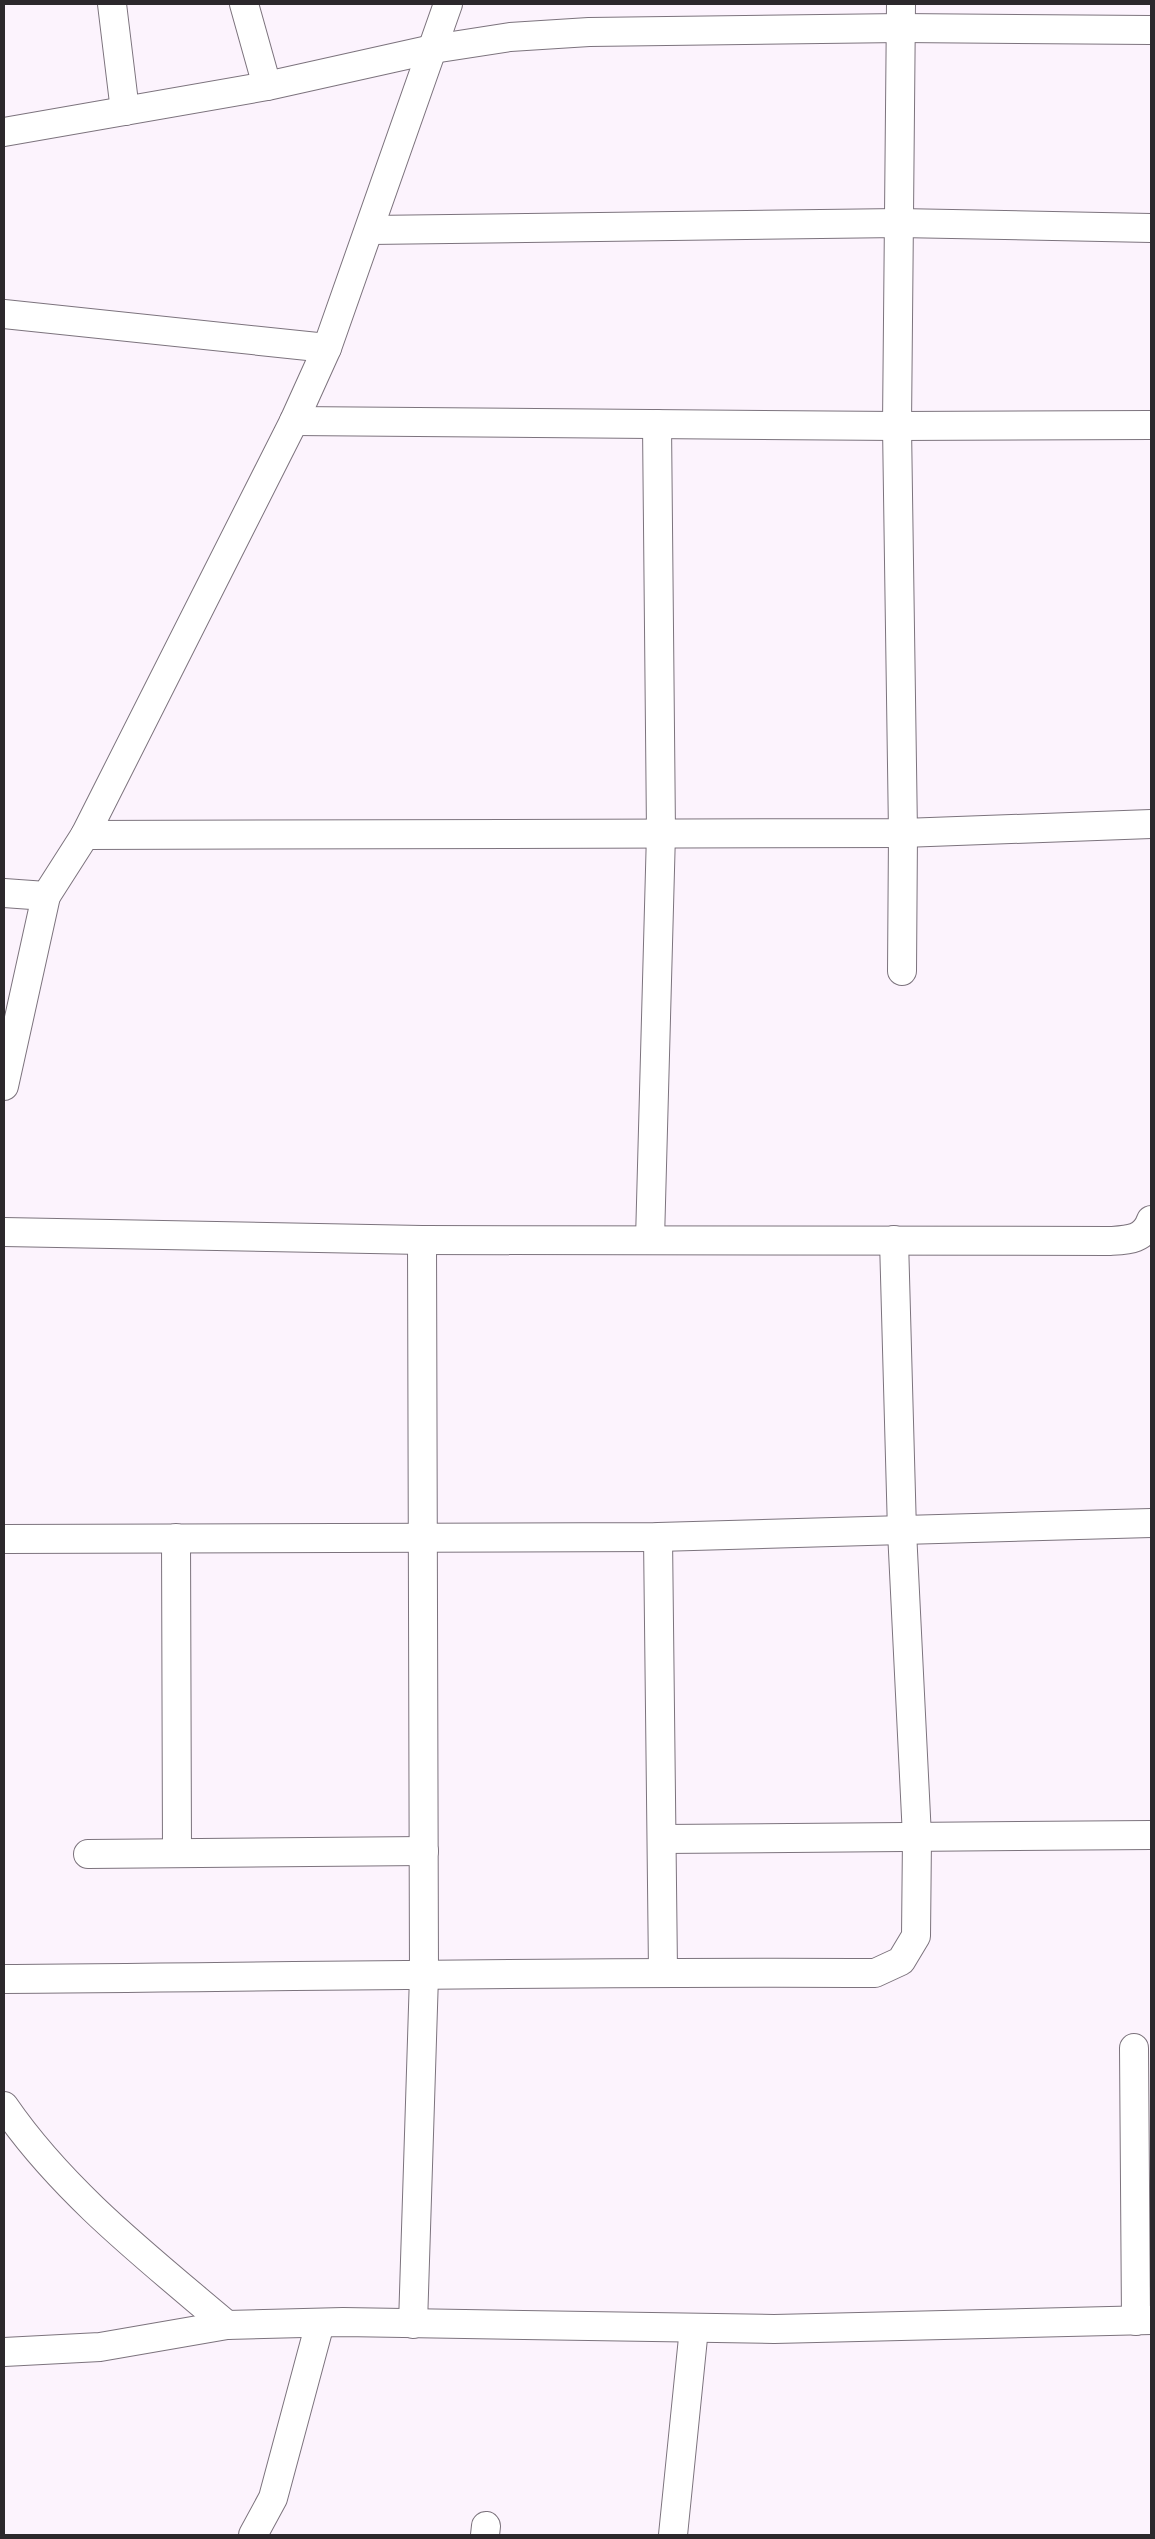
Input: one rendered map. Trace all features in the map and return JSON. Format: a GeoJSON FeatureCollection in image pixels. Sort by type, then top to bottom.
{"type":"FeatureCollection","features":[{"type":"Feature","properties":{"kind":"street"},"geometry":{"type":"LineString","coordinates":[[112,4],[124,111]]}},
{"type":"Feature","properties":{"kind":"street"},"geometry":{"type":"LineString","coordinates":[[244,4],[267,86]]}},
{"type":"Feature","properties":{"kind":"street"},"geometry":{"type":"LineString","coordinates":[[4,1086],[46,896],[85,834],[294,421],[327,348],[448,4]]}},
{"type":"Feature","properties":{"kind":"street"},"geometry":{"type":"LineString","coordinates":[[4,132],[267,86],[433,50],[510,37],[901,16],[1151,30]]}},
{"type":"Feature","properties":{"kind":"street"},"geometry":{"type":"LineString","coordinates":[[901,16],[897,426],[903,833],[902,972]]}},
{"type":"Feature","properties":{"kind":"street"},"geometry":{"type":"LineString","coordinates":[[370,230],[899,223],[1151,228]]}},
{"type":"Feature","properties":{"kind":"street"},"geometry":{"type":"LineString","coordinates":[[4,314],[327,348]]}},
{"type":"Feature","properties":{"kind":"street"},"geometry":{"type":"LineString","coordinates":[[294,421],[897,426],[1151,425]]}},
{"type":"Feature","properties":{"kind":"street"},"geometry":{"type":"LineString","coordinates":[[650,1240],[661,833],[657,424]]}},
{"type":"Feature","properties":{"kind":"street"},"geometry":{"type":"LineString","coordinates":[[85,834],[903,833],[1151,824]]}},
{"type":"Feature","properties":{"kind":"street"},"geometry":{"type":"LineString","coordinates":[[4,894],[46,896]]}},
{"type":"Feature","properties":{"kind":"street"},"geometry":{"type":"LineString","coordinates":[[4,1232],[422,1240],[1110,1241],[1135,1239],[1151,1224]]}},
{"type":"Feature","properties":{"kind":"street"},"geometry":{"type":"LineString","coordinates":[[413,2324],[424,1976],[422,1240]]}},
{"type":"Feature","properties":{"kind":"street"},"geometry":{"type":"LineString","coordinates":[[4,1979],[424,1976],[663,1971],[875,1972],[901,1962],[916,1936],[917,1837],[902,1531],[894,1240]]}},
{"type":"Feature","properties":{"kind":"street"},"geometry":{"type":"LineString","coordinates":[[4,1539],[658,1537],[1151,1523]]}},
{"type":"Feature","properties":{"kind":"street"},"geometry":{"type":"LineString","coordinates":[[658,1537],[663,1971]]}},
{"type":"Feature","properties":{"kind":"street"},"geometry":{"type":"LineString","coordinates":[[176,1538],[177,1853]]}},
{"type":"Feature","properties":{"kind":"street"},"geometry":{"type":"LineString","coordinates":[[662,1839],[1151,1835]]}},
{"type":"Feature","properties":{"kind":"street"},"geometry":{"type":"LineString","coordinates":[[88,1854],[424,1851]]}},
{"type":"Feature","properties":{"kind":"street"},"geometry":{"type":"LineString","coordinates":[[4,2352],[100,2347],[227,2325],[320,2323],[774,2329],[1143,2320],[1143,2091],[1134,2048]]}},
{"type":"Feature","properties":{"kind":"street"},"geometry":{"type":"LineString","coordinates":[[4,2106],[27,2140],[108,2223],[227,2325]]}},
{"type":"Feature","properties":{"kind":"street"},"geometry":{"type":"LineString","coordinates":[[256,2534],[273,2498],[320,2323]]}},
{"type":"Feature","properties":{"kind":"street"},"geometry":{"type":"LineString","coordinates":[[673,2535],[694,2328]]}}]}
